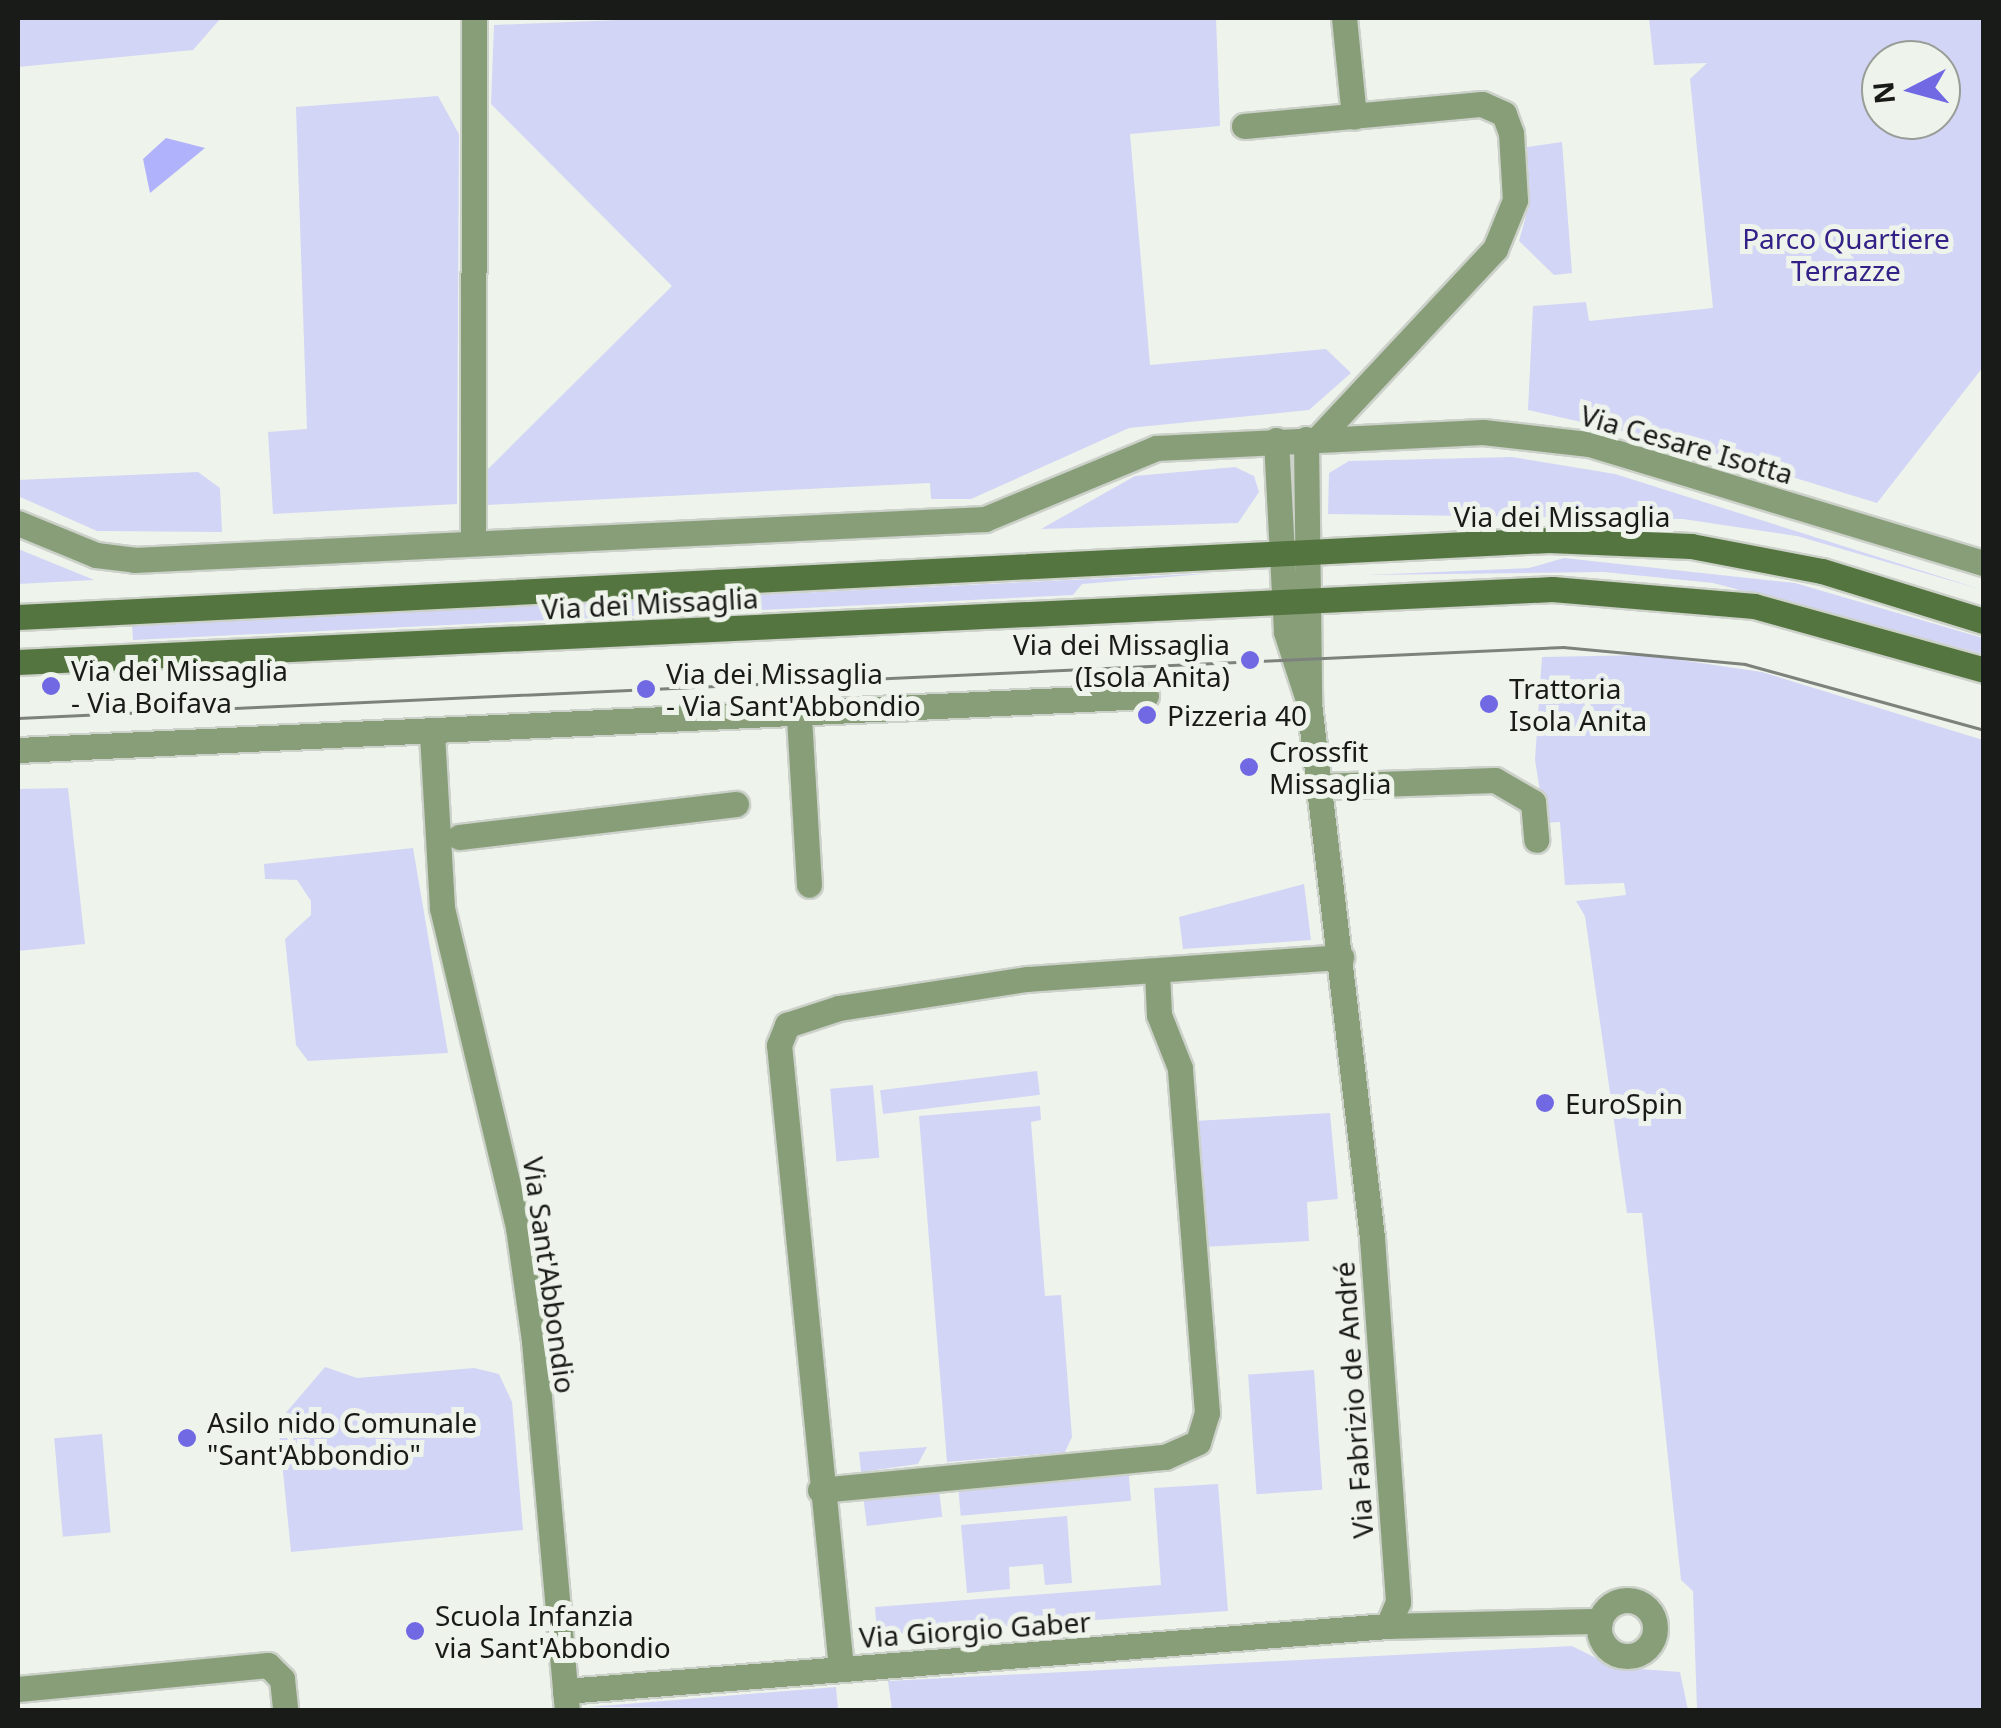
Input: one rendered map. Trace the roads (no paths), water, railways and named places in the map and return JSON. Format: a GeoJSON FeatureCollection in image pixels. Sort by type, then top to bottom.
{"type":"FeatureCollection","features":[{"type":"Feature","properties":{"kind":"main road","name":"Via dei Missaglia"},"geometry":{"type":"LineString","coordinates":[[18,617],[1549,540],[1691,546],[1822,571],[1984,621]]}},
{"type":"Feature","properties":{"kind":"main road","name":"Via dei Missaglia"},"geometry":{"type":"LineString","coordinates":[[18,662],[1552,589],[1689,597],[1813,618],[1984,670]]}},
{"type":"Feature","properties":{"kind":"street"},"geometry":{"type":"LineString","coordinates":[[474,18],[474,543]]}},
{"type":"Feature","properties":{"kind":"street"},"geometry":{"type":"LineString","coordinates":[[1344,18],[1354,116]]}},
{"type":"Feature","properties":{"kind":"street"},"geometry":{"type":"LineString","coordinates":[[1244,126],[1482,104],[1504,114],[1515,200],[1495,249],[1312,439],[1312,600]]}},
{"type":"Feature","properties":{"kind":"street","name":"Via Cesare Isotta"},"geometry":{"type":"LineString","coordinates":[[1312,439],[1483,432],[1590,444],[1984,563]]}},
{"type":"Feature","properties":{"kind":"street"},"geometry":{"type":"LineString","coordinates":[[18,523],[134,560],[986,519],[1142,451],[1312,439]]}},
{"type":"Feature","properties":{"kind":"street"},"geometry":{"type":"LineString","coordinates":[[1276,440],[1284,600]]}},
{"type":"Feature","properties":{"kind":"street","name":"Via Fabrizio de André"},"geometry":{"type":"LineString","coordinates":[[1284,600],[1290,658],[1310,703]]}},
{"type":"Feature","properties":{"kind":"street","name":"Via Fabrizio de André"},"geometry":{"type":"LineString","coordinates":[[1312,600],[1310,703],[1341,957],[1396,1572],[1388,1626]]}},
{"type":"Feature","properties":{"kind":"street"},"geometry":{"type":"LineString","coordinates":[[18,750],[432,734],[1146,696]]}},
{"type":"Feature","properties":{"kind":"street"},"geometry":{"type":"LineString","coordinates":[[799,716],[809,885]]}},
{"type":"Feature","properties":{"kind":"street","name":"Via Sant'Abbondio"},"geometry":{"type":"LineString","coordinates":[[432,734],[442,908],[520,1246],[566,1701]]}},
{"type":"Feature","properties":{"kind":"street"},"geometry":{"type":"LineString","coordinates":[[1320,786],[1496,780],[1533,802],[1536,840]]}},
{"type":"Feature","properties":{"kind":"street"},"geometry":{"type":"LineString","coordinates":[[459,836],[736,804]]}},
{"type":"Feature","properties":{"kind":"street"},"geometry":{"type":"LineString","coordinates":[[840,1668],[820,1490],[782,1034],[796,1019],[882,1000],[1341,957]]}},
{"type":"Feature","properties":{"kind":"street"},"geometry":{"type":"LineString","coordinates":[[820,1490],[1165,1458],[1198,1442],[1207,1413],[1180,1068],[1159,1015],[1156,972]]}},
{"type":"Feature","properties":{"kind":"street"},"geometry":{"type":"LineString","coordinates":[[1388,1626],[1600,1621]]}},
{"type":"Feature","properties":{"kind":"street","name":"Via Giorgio Gaber"},"geometry":{"type":"LineString","coordinates":[[566,1701],[840,1668],[1388,1626]]}},
{"type":"Feature","properties":{"kind":"street"},"geometry":{"type":"LineString","coordinates":[[18,1689],[268,1665],[282,1679],[284,1710]]}},
{"type":"Feature","properties":{"kind":"water"},"geometry":{"type":"Polygon","coordinates":[[[166,138],[205,148],[150,193],[143,159],[166,138]]]}},
{"type":"Feature","properties":{"kind":"tram line"},"geometry":{"type":"LineString","coordinates":[[18,718],[1563,647],[1745,664],[1984,730]]}},
{"type":"Feature","properties":{"kind":"place","name":"Via dei Missaglia (Isola Anita)"},"geometry":{"type":"Point","coordinates":[1250,660]}},
{"type":"Feature","properties":{"kind":"place","name":"Via dei Missaglia - Via Boifava"},"geometry":{"type":"Point","coordinates":[51,686]}},
{"type":"Feature","properties":{"kind":"place","name":"Via dei Missaglia - Via Sant'Abbondio"},"geometry":{"type":"Point","coordinates":[646,689]}},
{"type":"Feature","properties":{"kind":"place","name":"Trattoria Isola Anita"},"geometry":{"type":"Point","coordinates":[1489,704]}},
{"type":"Feature","properties":{"kind":"place","name":"Pizzeria 40"},"geometry":{"type":"Point","coordinates":[1147,715]}},
{"type":"Feature","properties":{"kind":"place","name":"Crossfit Missaglia"},"geometry":{"type":"Point","coordinates":[1249,767]}},
{"type":"Feature","properties":{"kind":"place","name":"EuroSpin"},"geometry":{"type":"Point","coordinates":[1545,1103]}},
{"type":"Feature","properties":{"kind":"place","name":"Asilo nido Comunale \"Sant'Abbondio\""},"geometry":{"type":"Point","coordinates":[187,1438]}},
{"type":"Feature","properties":{"kind":"place","name":"Scuola Infanzia via Sant'Abbondio"},"geometry":{"type":"Point","coordinates":[415,1631]}},
{"type":"Feature","properties":{"kind":"park label","name":"Parco Quartiere Terrazze"},"geometry":{"type":"Point","coordinates":[1846,254]}}]}
